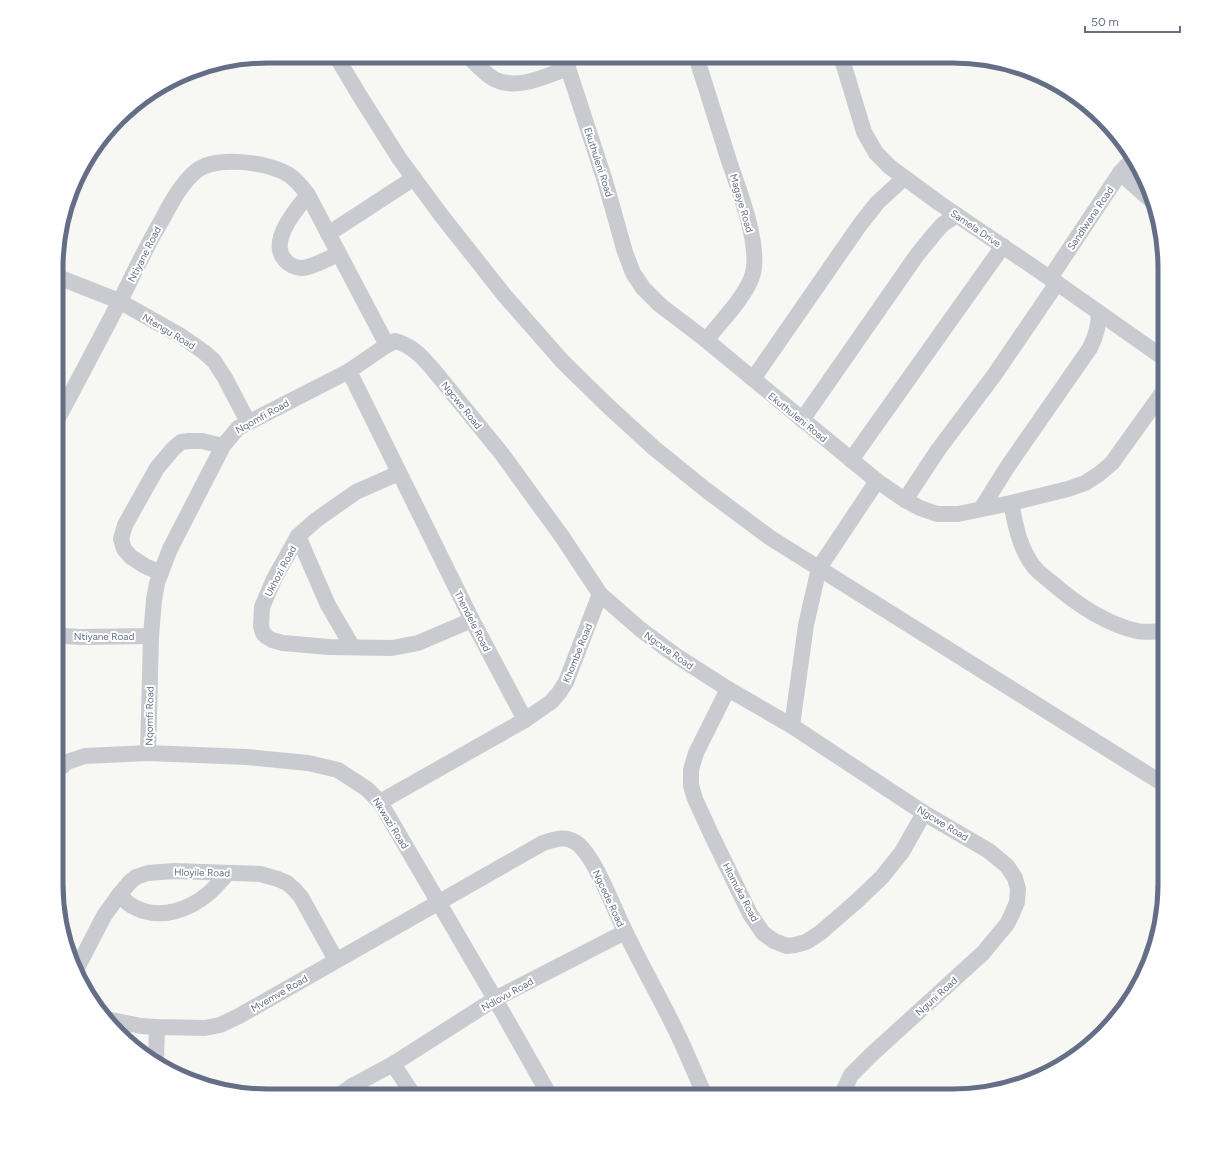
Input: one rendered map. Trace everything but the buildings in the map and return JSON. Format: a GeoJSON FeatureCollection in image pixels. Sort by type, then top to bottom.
{"type":"FeatureCollection","features":[{"type":"Feature","properties":{"kind":"street"},"geometry":{"type":"LineString","coordinates":[[340,63],[399,158],[441,215],[505,296],[564,362],[608,406],[654,448],[706,490],[770,537],[1158,781]]}},
{"type":"Feature","properties":{"kind":"street"},"geometry":{"type":"LineString","coordinates":[[475,63],[494,79],[507,83],[524,83],[565,63]]}},
{"type":"Feature","properties":{"kind":"street","name":"Ekuthuleni Road"},"geometry":{"type":"LineString","coordinates":[[567,63],[605,181],[625,252],[633,273],[644,288],[660,305],[706,340],[877,481],[905,500],[936,514],[958,514],[1011,503],[1068,489],[1085,483],[1112,463],[1158,399]]}},
{"type":"Feature","properties":{"kind":"street","name":"Magaye Road"},"geometry":{"type":"LineString","coordinates":[[698,63],[744,208],[754,248],[755,264],[748,286],[706,340]]}},
{"type":"Feature","properties":{"kind":"street","name":"Samela Drive"},"geometry":{"type":"LineString","coordinates":[[843,63],[864,132],[876,153],[890,168],[1158,354]]}},
{"type":"Feature","properties":{"kind":"street","name":"Ntiyane Road"},"geometry":{"type":"LineString","coordinates":[[63,410],[150,240],[177,192],[198,170],[206,165],[218,163],[247,162],[263,164],[290,175],[299,183],[308,195]]}},
{"type":"Feature","properties":{"kind":"street","name":"Sandlwana Road"},"geometry":{"type":"LineString","coordinates":[[905,500],[938,450],[995,374],[1120,173],[1129,163]]}},
{"type":"Feature","properties":{"kind":"street"},"geometry":{"type":"LineString","coordinates":[[1120,173],[1143,194]]}},
{"type":"Feature","properties":{"kind":"street"},"geometry":{"type":"LineString","coordinates":[[328,234],[414,178]]}},
{"type":"Feature","properties":{"kind":"street"},"geometry":{"type":"LineString","coordinates":[[752,379],[859,226],[877,203],[904,178]]}},
{"type":"Feature","properties":{"kind":"street"},"geometry":{"type":"LineString","coordinates":[[339,254],[310,266],[301,268],[294,267],[286,262],[282,257],[279,248],[286,225],[290,216],[308,195],[339,254],[386,345]]}},
{"type":"Feature","properties":{"kind":"street"},"geometry":{"type":"LineString","coordinates":[[802,420],[917,255],[943,224],[957,215]]}},
{"type":"Feature","properties":{"kind":"street"},"geometry":{"type":"LineString","coordinates":[[851,460],[1003,246]]}},
{"type":"Feature","properties":{"kind":"street","name":"Ntengu Road"},"geometry":{"type":"LineString","coordinates":[[63,279],[119,301],[180,336],[204,352],[214,361],[225,378],[248,422]]}},
{"type":"Feature","properties":{"kind":"street"},"geometry":{"type":"LineString","coordinates":[[981,509],[1008,466],[1090,348],[1096,336],[1099,324],[1099,313]]}},
{"type":"Feature","properties":{"kind":"street","name":"Ngcwe Road"},"geometry":{"type":"LineString","coordinates":[[386,345],[395,341],[410,346],[426,361],[502,454],[563,538],[600,594],[640,629],[728,689],[792,726],[924,813],[989,851],[1007,866],[1015,878],[1018,889]]}},
{"type":"Feature","properties":{"kind":"street","name":"Nqomfi Road"},"geometry":{"type":"LineString","coordinates":[[148,753],[151,636],[157,583],[170,549],[210,468],[223,446],[238,428],[349,371],[386,345]]}},
{"type":"Feature","properties":{"kind":"street","name":"Thendele Road"},"geometry":{"type":"LineString","coordinates":[[349,371],[472,620],[525,720]]}},
{"type":"Feature","properties":{"kind":"street"},"geometry":{"type":"LineString","coordinates":[[161,573],[145,566],[131,557],[124,549],[121,539],[125,526],[157,468],[181,442],[202,441],[223,446]]}},
{"type":"Feature","properties":{"kind":"street","name":"Ukhozi Road"},"geometry":{"type":"LineString","coordinates":[[399,473],[356,492],[316,520],[298,536],[274,579],[262,607],[261,626],[263,633],[272,640],[283,643],[329,647],[352,646],[392,648],[418,643],[472,620]]}},
{"type":"Feature","properties":{"kind":"street"},"geometry":{"type":"LineString","coordinates":[[792,726],[806,625],[819,568],[877,481]]}},
{"type":"Feature","properties":{"kind":"street"},"geometry":{"type":"LineString","coordinates":[[1011,503],[1020,543],[1028,560],[1037,571],[1060,590],[1091,612],[1121,626],[1139,632],[1158,631]]}},
{"type":"Feature","properties":{"kind":"street","name":"Ukhozi Road"},"geometry":{"type":"LineString","coordinates":[[298,536],[328,605],[352,646]]}},
{"type":"Feature","properties":{"kind":"street","name":"Khombe Road"},"geometry":{"type":"LineString","coordinates":[[525,720],[551,702],[566,682],[600,594]]}},
{"type":"Feature","properties":{"kind":"street","name":"Ntiyane Road"},"geometry":{"type":"LineString","coordinates":[[63,635],[80,637],[151,636]]}},
{"type":"Feature","properties":{"kind":"street","name":"Hlomuka Road"},"geometry":{"type":"LineString","coordinates":[[728,689],[696,752],[691,770],[691,785],[695,799],[750,914],[763,933],[774,941],[787,946],[795,945],[806,942],[820,933],[882,877],[902,852],[924,813]]}},
{"type":"Feature","properties":{"kind":"street"},"geometry":{"type":"LineString","coordinates":[[380,802],[525,720]]}},
{"type":"Feature","properties":{"kind":"street","name":"Nkwazi Road"},"geometry":{"type":"LineString","coordinates":[[63,766],[67,762],[85,756],[148,753],[247,756],[308,763],[338,770],[367,789],[380,802],[546,1089]]}},
{"type":"Feature","properties":{"kind":"street","name":"Ngcede Road"},"geometry":{"type":"LineString","coordinates":[[438,903],[542,843],[556,839],[567,839],[574,841],[582,847],[598,874],[625,932],[678,1036],[702,1089]]}},
{"type":"Feature","properties":{"kind":"street","name":"Hloyile Road"},"geometry":{"type":"LineString","coordinates":[[79,963],[104,916],[130,882],[136,877],[148,873],[174,871],[260,874],[278,878],[287,883],[301,897],[336,960]]}},
{"type":"Feature","properties":{"kind":"street"},"geometry":{"type":"LineString","coordinates":[[119,895],[128,904],[145,912],[157,914],[170,913],[181,910],[209,893],[228,873]]}},
{"type":"Feature","properties":{"kind":"street","name":"Nguni Road"},"geometry":{"type":"LineString","coordinates":[[844,1089],[851,1076],[871,1055],[983,953],[1007,924],[1017,902],[1018,889]]}},
{"type":"Feature","properties":{"kind":"street","name":"Mvemve Road"},"geometry":{"type":"LineString","coordinates":[[116,1021],[140,1026],[157,1027],[205,1028],[220,1025],[239,1016],[438,903]]}},
{"type":"Feature","properties":{"kind":"street","name":"Ndlovu Road"},"geometry":{"type":"LineString","coordinates":[[348,1089],[393,1064],[495,1000],[625,932]]}},
{"type":"Feature","properties":{"kind":"street"},"geometry":{"type":"LineString","coordinates":[[156,1055],[157,1027]]}},
{"type":"Feature","properties":{"kind":"street"},"geometry":{"type":"LineString","coordinates":[[393,1064],[409,1089]]}}]}
